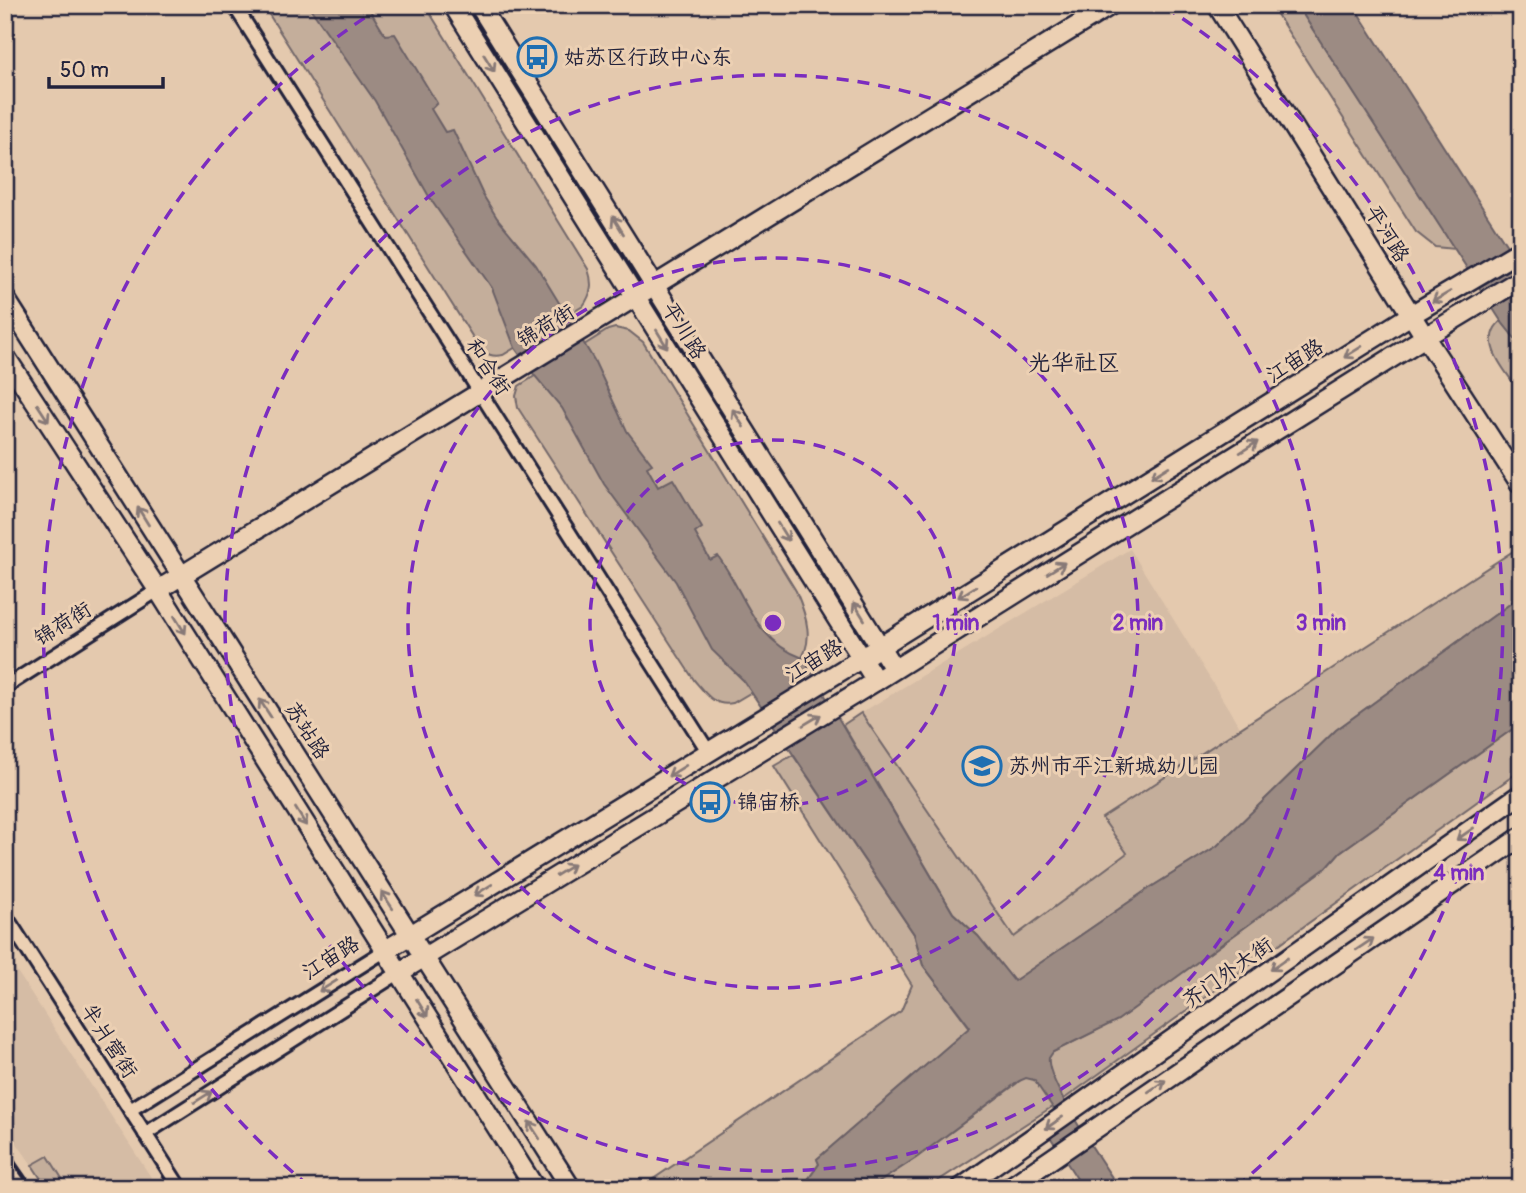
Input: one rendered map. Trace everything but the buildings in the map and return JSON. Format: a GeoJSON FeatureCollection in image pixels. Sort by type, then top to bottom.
{"type":"FeatureCollection","features":[{"type":"Feature","properties":{"kind":"street","name":"和合街"},"geometry":{"type":"LineString","coordinates":[[234,5],[708,751]]}},
{"type":"Feature","properties":{"kind":"street","name":"平川路"},"geometry":{"type":"LineString","coordinates":[[453,5],[876,681]]}},
{"type":"Feature","properties":{"kind":"street","name":"平川路"},"geometry":{"type":"LineString","coordinates":[[479,5],[894,669]]}},
{"type":"Feature","properties":{"kind":"street","name":"锦荷街"},"geometry":{"type":"LineString","coordinates":[[5,688],[158,590],[1111,5]]}},
{"type":"Feature","properties":{"kind":"street","name":"平河路"},"geometry":{"type":"LineString","coordinates":[[1217,5],[1424,337],[1521,485]]}},
{"type":"Feature","properties":{"kind":"street","name":"江宙路"},"geometry":{"type":"LineString","coordinates":[[130,1110],[1520,251]]}},
{"type":"Feature","properties":{"kind":"street"},"geometry":{"type":"LineString","coordinates":[[145,1133],[423,957],[876,681],[1521,279]]}},
{"type":"Feature","properties":{"kind":"street","name":"苏站路"},"geometry":{"type":"LineString","coordinates":[[5,298],[571,1188]]}},
{"type":"Feature","properties":{"kind":"street"},"geometry":{"type":"LineString","coordinates":[[5,356],[158,590],[535,1188]]}},
{"type":"Feature","properties":{"kind":"street","name":"齐门外大街"},"geometry":{"type":"LineString","coordinates":[[961,1188],[1521,794]]}},
{"type":"Feature","properties":{"kind":"street"},"geometry":{"type":"LineString","coordinates":[[1009,1188],[1521,837]]}},
{"type":"Feature","properties":{"kind":"street","name":"半爿营街"},"geometry":{"type":"LineString","coordinates":[[5,915],[180,1188]]}},
{"type":"Feature","properties":{"kind":"shaded area"},"geometry":{"type":"Polygon","coordinates":[[[263,5],[425,5],[588,269],[591,288],[583,306],[503,355],[487,354],[482,350],[263,5]]]}},
{"type":"Feature","properties":{"kind":"shaded area"},"geometry":{"type":"Polygon","coordinates":[[[308,5],[377,5],[371,12],[385,35],[395,34],[437,103],[431,109],[445,132],[453,130],[483,195],[497,218],[536,265],[594,360],[627,431],[652,464],[647,467],[658,487],[673,479],[702,528],[695,533],[710,560],[718,556],[752,615],[772,640],[803,658],[953,913],[978,936],[1014,981],[1148,889],[1217,846],[1336,730],[1521,596],[1521,723],[1340,852],[1326,868],[1118,1020],[1053,1052],[1049,1058],[1050,1069],[1065,1103],[1119,1188],[1083,1188],[1047,1132],[1062,1121],[1034,1080],[1026,1078],[870,1188],[802,1188],[819,1164],[817,1159],[970,1027],[923,965],[914,934],[743,680],[712,650],[676,582],[604,484],[562,408],[515,348],[492,288],[431,200],[375,101],[308,5]]]}},
{"type":"Feature","properties":{"kind":"shaded area"},"geometry":{"type":"Polygon","coordinates":[[[1271,5],[1297,5],[1455,249],[1435,247],[1416,232],[1271,5]]]}},
{"type":"Feature","properties":{"kind":"shaded area"},"geometry":{"type":"Polygon","coordinates":[[[1297,5],[1353,5],[1521,268],[1521,346],[1501,321],[1297,5]]]}},
{"type":"Feature","properties":{"kind":"shaded area"},"geometry":{"type":"Polygon","coordinates":[[[1501,321],[1521,346],[1521,393],[1502,367],[1493,348],[1494,329],[1501,321]]]}},
{"type":"Feature","properties":{"kind":"shaded area"},"geometry":{"type":"Polygon","coordinates":[[[615,328],[629,331],[643,342],[796,591],[803,609],[808,638],[803,656],[797,665],[733,703],[715,701],[694,680],[518,408],[516,396],[519,386],[615,328]]]}},
{"type":"Feature","properties":{"kind":"shaded area"},"geometry":{"type":"Polygon","coordinates":[[[1518,548],[1521,553],[1521,596],[1336,730],[1217,846],[1148,889],[1014,981],[978,936],[953,913],[843,725],[861,713],[1014,937],[1127,853],[1102,818],[1518,548]]]}},
{"type":"Feature","properties":{"kind":"shaded area"},"geometry":{"type":"Polygon","coordinates":[[[1130,549],[1241,729],[1103,818],[1127,852],[1014,937],[861,713],[1130,549]]]}},
{"type":"Feature","properties":{"kind":"shaded area"},"geometry":{"type":"Polygon","coordinates":[[[1521,723],[1521,770],[1064,1099],[927,1188],[870,1188],[916,1158],[1016,1084],[1053,1052],[1118,1020],[1326,868],[1340,852],[1521,723]]]}},
{"type":"Feature","properties":{"kind":"shaded area"},"geometry":{"type":"Polygon","coordinates":[[[793,755],[914,934],[923,965],[970,1028],[817,1159],[819,1164],[802,1188],[640,1188],[901,1011],[912,985],[774,766],[793,755]]]}},
{"type":"Feature","properties":{"kind":"shaded area"},"geometry":{"type":"Polygon","coordinates":[[[5,953],[158,1188],[68,1188],[48,1157],[32,1165],[5,1126],[5,953]]]}},
{"type":"Feature","properties":{"kind":"shaded area"},"geometry":{"type":"Polygon","coordinates":[[[48,1156],[68,1188],[47,1188],[32,1165],[48,1156]]]}},
{"type":"Feature","properties":{"kind":"railway"},"geometry":{"type":"LineString","coordinates":[[5,1149],[32,1188]]}},
{"type":"Feature","properties":{"kind":"railway"},"geometry":{"type":"LineString","coordinates":[[5,1169],[18,1188]]}},
{"type":"Feature","properties":{"kind":"place","name":"姑苏区行政中心东"},"geometry":{"type":"Point","coordinates":[537,57]}},
{"type":"Feature","properties":{"kind":"place","name":"苏州市平江新城幼儿园"},"geometry":{"type":"Point","coordinates":[982,766]}},
{"type":"Feature","properties":{"kind":"place","name":"锦宙桥"},"geometry":{"type":"Point","coordinates":[710,802]}},
{"type":"Feature","properties":{"kind":"district","name":"光华社区"},"geometry":{"type":"Point","coordinates":[1074,362]}}]}
